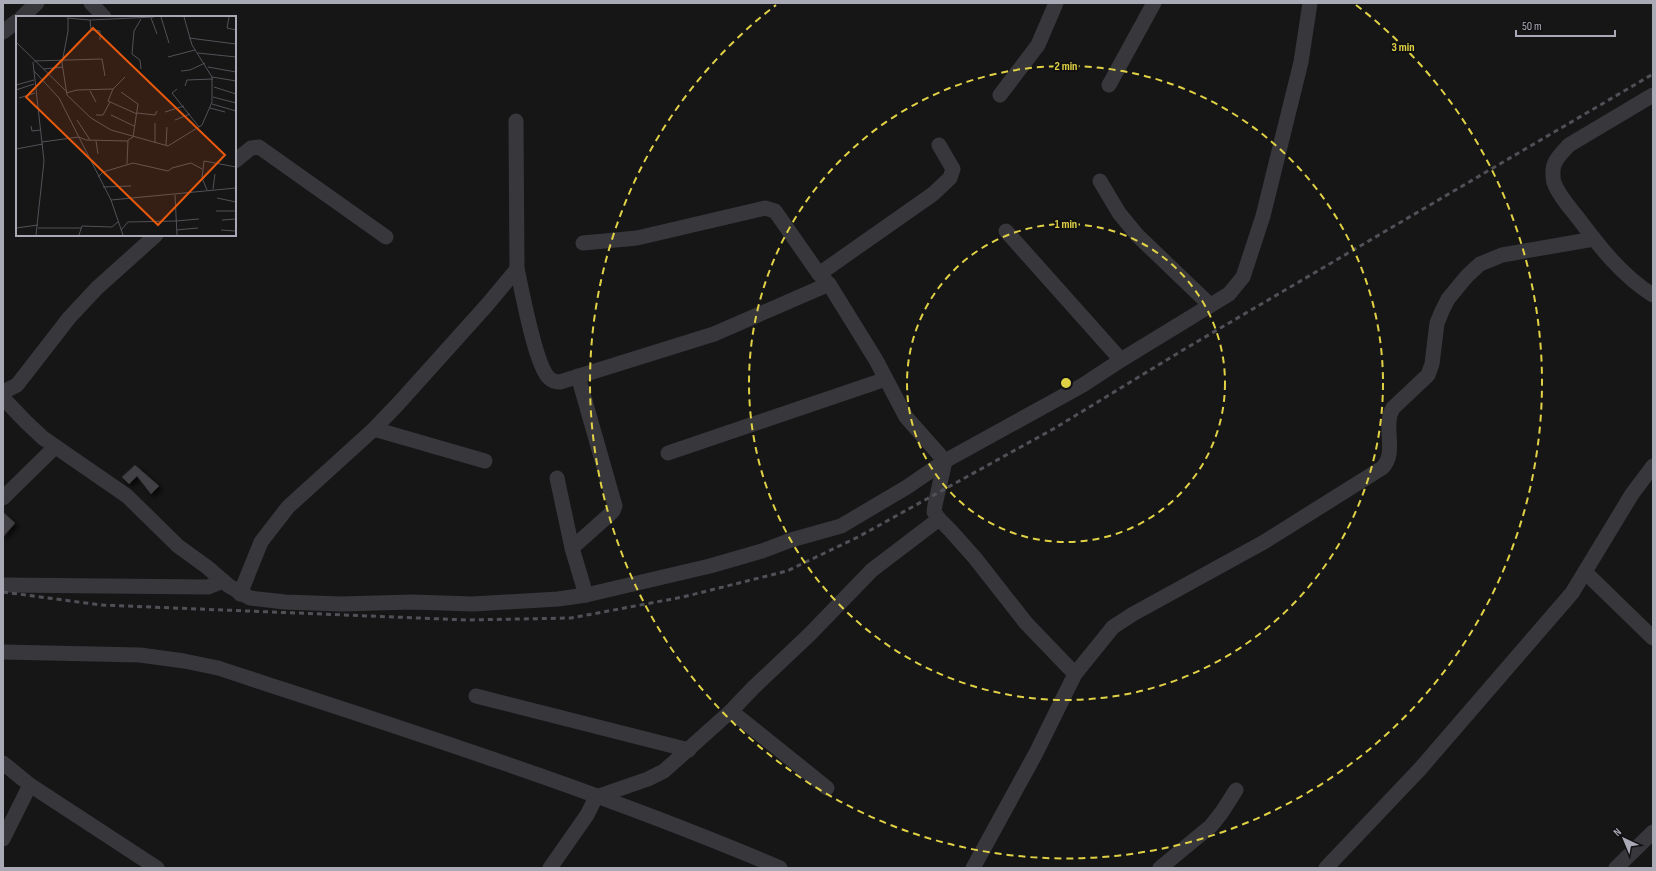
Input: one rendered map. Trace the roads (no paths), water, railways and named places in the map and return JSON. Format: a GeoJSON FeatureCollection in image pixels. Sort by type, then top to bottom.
{"type":"FeatureCollection","features":[{"type":"Feature","properties":{"kind":"street"},"geometry":{"type":"LineString","coordinates":[[23,16],[37,3]]}},
{"type":"Feature","properties":{"kind":"street"},"geometry":{"type":"LineString","coordinates":[[91,3],[103,16]]}},
{"type":"Feature","properties":{"kind":"street"},"geometry":{"type":"LineString","coordinates":[[1000,95],[1038,45],[1056,3]]}},
{"type":"Feature","properties":{"kind":"street"},"geometry":{"type":"LineString","coordinates":[[1109,85],[1154,3]]}},
{"type":"Feature","properties":{"kind":"street"},"geometry":{"type":"LineString","coordinates":[[3,398],[26,422],[55,447],[127,496],[178,546],[240,594],[250,598],[341,604],[412,602],[472,604],[558,599],[586,596],[718,564],[762,551],[791,540],[841,526],[907,487],[946,461],[1083,385],[1120,360],[1229,294],[1236,288],[1243,278],[1263,216],[1301,62],[1310,3]]}},
{"type":"Feature","properties":{"kind":"street"},"geometry":{"type":"LineString","coordinates":[[3,32],[16,22]]}},
{"type":"Feature","properties":{"kind":"street"},"geometry":{"type":"LineString","coordinates":[[1653,95],[1569,145],[1559,155],[1553,171],[1554,184],[1565,202],[1594,239],[1624,272],[1653,295]]}},
{"type":"Feature","properties":{"kind":"street"},"geometry":{"type":"LineString","coordinates":[[516,121],[517,269],[530,330],[545,373],[554,381],[560,382],[714,334],[824,279],[933,194],[950,178],[953,169],[939,146]]}},
{"type":"Feature","properties":{"kind":"street"},"geometry":{"type":"LineString","coordinates":[[236,160],[251,148],[259,147],[386,237]]}},
{"type":"Feature","properties":{"kind":"street"},"geometry":{"type":"LineString","coordinates":[[1100,180],[1119,212],[1138,236],[1210,305]]}},
{"type":"Feature","properties":{"kind":"street"},"geometry":{"type":"LineString","coordinates":[[583,243],[637,238],[770,208],[778,215],[824,279],[876,360],[906,417],[946,461]]}},
{"type":"Feature","properties":{"kind":"street"},"geometry":{"type":"LineString","coordinates":[[1006,231],[1120,360]]}},
{"type":"Feature","properties":{"kind":"street"},"geometry":{"type":"LineString","coordinates":[[3,392],[17,385],[69,318],[97,288],[155,236]]}},
{"type":"Feature","properties":{"kind":"street"},"geometry":{"type":"LineString","coordinates":[[973,868],[1036,753],[1075,674],[1113,628],[1133,614],[1264,542],[1387,464],[1389,457],[1388,420],[1390,413],[1393,408],[1428,375],[1432,364],[1437,323],[1442,311],[1448,299],[1467,276],[1480,264],[1502,255],[1594,239]]}},
{"type":"Feature","properties":{"kind":"street"},"geometry":{"type":"LineString","coordinates":[[240,594],[261,542],[288,507],[374,429],[487,305],[517,269]]}},
{"type":"Feature","properties":{"kind":"street"},"geometry":{"type":"LineString","coordinates":[[572,548],[613,512],[615,506],[578,376]]}},
{"type":"Feature","properties":{"kind":"street"},"geometry":{"type":"LineString","coordinates":[[668,453],[886,379]]}},
{"type":"Feature","properties":{"kind":"street"},"geometry":{"type":"LineString","coordinates":[[374,429],[485,461]]}},
{"type":"Feature","properties":{"kind":"street"},"geometry":{"type":"LineString","coordinates":[[3,498],[55,447]]}},
{"type":"Feature","properties":{"kind":"street"},"geometry":{"type":"LineString","coordinates":[[946,461],[934,505],[934,512],[975,558],[1026,623],[1075,674]]}},
{"type":"Feature","properties":{"kind":"street"},"geometry":{"type":"LineString","coordinates":[[1326,868],[1420,769],[1555,614],[1572,593],[1586,572],[1632,494],[1653,466]]}},
{"type":"Feature","properties":{"kind":"street"},"geometry":{"type":"LineString","coordinates":[[557,478],[572,548],[586,596]]}},
{"type":"Feature","properties":{"kind":"street"},"geometry":{"type":"LineString","coordinates":[[550,868],[587,815],[596,797],[648,779],[664,771],[731,711],[810,634],[872,570],[939,519]]}},
{"type":"Feature","properties":{"kind":"street"},"geometry":{"type":"LineString","coordinates":[[1586,572],[1653,638]]}},
{"type":"Feature","properties":{"kind":"street"},"geometry":{"type":"LineString","coordinates":[[3,585],[208,586],[223,581]]}},
{"type":"Feature","properties":{"kind":"street"},"geometry":{"type":"LineString","coordinates":[[3,652],[140,655],[184,661],[218,668],[519,768],[727,845],[780,868]]}},
{"type":"Feature","properties":{"kind":"street"},"geometry":{"type":"LineString","coordinates":[[476,696],[689,750]]}},
{"type":"Feature","properties":{"kind":"street"},"geometry":{"type":"LineString","coordinates":[[731,711],[827,788]]}},
{"type":"Feature","properties":{"kind":"street"},"geometry":{"type":"LineString","coordinates":[[3,763],[30,785],[157,868]]}},
{"type":"Feature","properties":{"kind":"street"},"geometry":{"type":"LineString","coordinates":[[3,839],[30,785]]}},
{"type":"Feature","properties":{"kind":"street"},"geometry":{"type":"LineString","coordinates":[[1160,868],[1211,826],[1236,790]]}},
{"type":"Feature","properties":{"kind":"street"},"geometry":{"type":"LineString","coordinates":[[1616,868],[1653,832]]}},
{"type":"Feature","properties":{"kind":"railway"},"geometry":{"type":"LineString","coordinates":[[3,592],[101,605],[467,620],[571,618],[683,597],[787,571],[858,537],[1055,428],[1183,350],[1653,74]]}}]}
